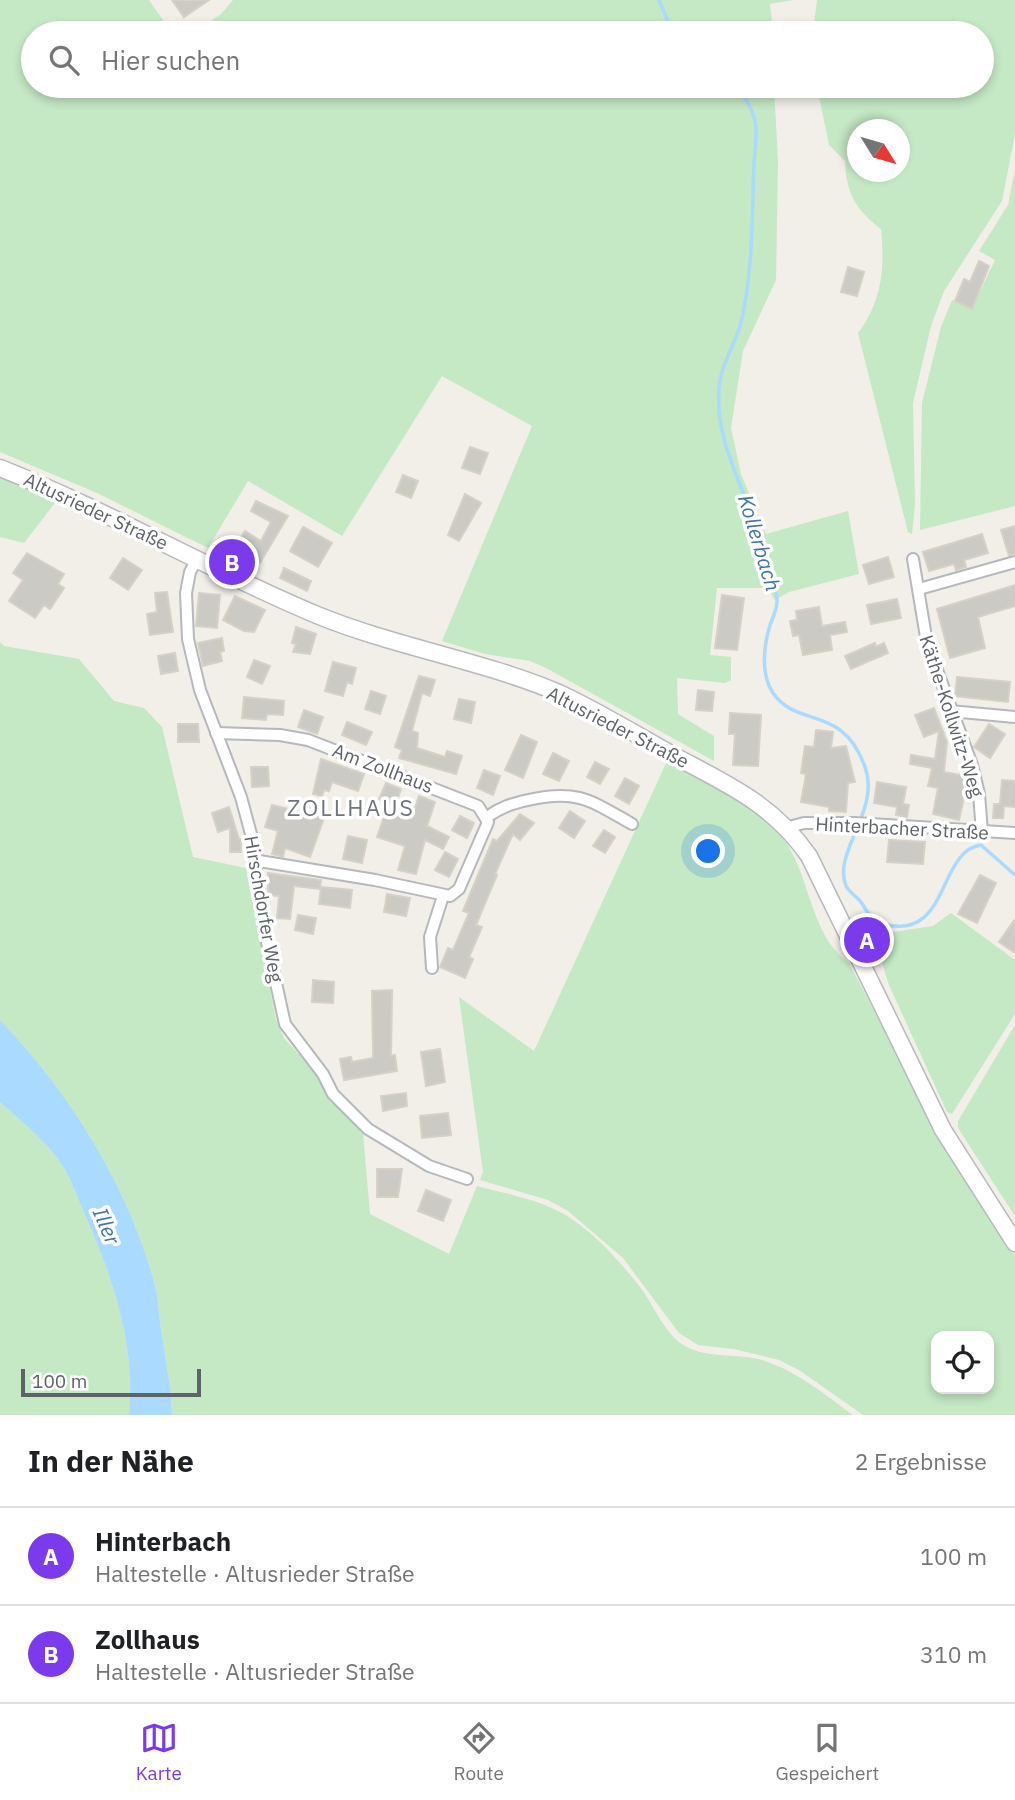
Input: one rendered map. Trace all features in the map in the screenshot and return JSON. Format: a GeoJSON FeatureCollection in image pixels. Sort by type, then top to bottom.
{"type":"FeatureCollection","features":[{"type":"Feature","properties":{"kind":"main road","name":"Altusrieder Straße"},"geometry":{"type":"LineString","coordinates":[[0,468],[92,506],[323,618],[560,694],[728,784],[789,827],[809,856],[943,1130],[1015,1243]]}},
{"type":"Feature","properties":{"kind":"street","name":"Hirschdorfer Weg"},"geometry":{"type":"LineString","coordinates":[[197,559],[190,572],[186,593],[188,639],[200,690],[243,806],[285,1024],[323,1074],[333,1094],[368,1129],[429,1166],[467,1179]]}},
{"type":"Feature","properties":{"kind":"street","name":"Käthe-Kollwitz-Weg"},"geometry":{"type":"LineString","coordinates":[[913,559],[927,643],[977,784],[982,832]]}},
{"type":"Feature","properties":{"kind":"street"},"geometry":{"type":"LineString","coordinates":[[919,589],[1015,562]]}},
{"type":"Feature","properties":{"kind":"street"},"geometry":{"type":"LineString","coordinates":[[950,710],[1015,717]]}},
{"type":"Feature","properties":{"kind":"street","name":"Am Zollhaus"},"geometry":{"type":"LineString","coordinates":[[216,733],[280,735],[308,740],[445,791],[478,806],[487,817]]}},
{"type":"Feature","properties":{"kind":"street"},"geometry":{"type":"LineString","coordinates":[[253,860],[375,880],[450,896],[458,889],[486,828],[487,817],[509,804],[569,794],[592,801],[632,824]]}},
{"type":"Feature","properties":{"kind":"street","name":"Hinterbacher Straße"},"geometry":{"type":"LineString","coordinates":[[789,827],[804,823],[855,823],[1015,833]]}},
{"type":"Feature","properties":{"kind":"street"},"geometry":{"type":"LineString","coordinates":[[432,968],[430,937],[443,896]]}},
{"type":"Feature","properties":{"kind":"green space"},"geometry":{"type":"Polygon","coordinates":[[[0,0],[149,0],[164,21],[21,21],[21,98],[775,98],[778,162],[776,280],[743,351],[731,428],[741,474],[766,534],[848,511],[859,574],[789,592],[775,600],[767,588],[717,588],[710,655],[731,657],[731,680],[725,683],[677,678],[678,714],[714,736],[714,761],[546,668],[530,661],[485,654],[442,641],[532,426],[442,376],[342,536],[248,481],[208,548],[97,493],[0,452],[0,0]]]}},
{"type":"Feature","properties":{"kind":"green space"},"geometry":{"type":"Polygon","coordinates":[[[233,0],[793,0],[770,4],[772,21],[211,21],[233,0]]]}},
{"type":"Feature","properties":{"kind":"green space"},"geometry":{"type":"Polygon","coordinates":[[[817,0],[1015,0],[1015,134],[1002,201],[944,291],[931,326],[913,403],[915,505],[912,534],[908,532],[858,333],[872,309],[880,284],[881,229],[859,208],[848,182],[910,182],[910,119],[847,119],[847,175],[845,161],[829,145],[819,98],[994,98],[994,21],[814,21],[817,0]]]}},
{"type":"Feature","properties":{"kind":"green space"},"geometry":{"type":"Polygon","coordinates":[[[1015,169],[1015,506],[920,530],[922,403],[941,327],[952,300],[972,308],[995,260],[979,251],[1008,205],[1015,169]]]}},
{"type":"Feature","properties":{"kind":"green space"},"geometry":{"type":"Polygon","coordinates":[[[0,475],[58,499],[24,543],[0,537],[0,475]]]}},
{"type":"Feature","properties":{"kind":"green space"},"geometry":{"type":"Polygon","coordinates":[[[0,642],[4,646],[79,659],[114,701],[144,708],[162,727],[193,857],[246,868],[276,1020],[284,1038],[322,1080],[328,1095],[363,1133],[370,1214],[449,1254],[477,1186],[545,1205],[578,1224],[601,1243],[640,1287],[671,1334],[685,1346],[703,1353],[752,1358],[775,1365],[810,1384],[853,1415],[172,1415],[155,1286],[127,1207],[111,1173],[71,1108],[49,1077],[0,1020],[0,642]]]}},
{"type":"Feature","properties":{"kind":"green space"},"geometry":{"type":"Polygon","coordinates":[[[667,761],[729,794],[758,813],[782,837],[792,852],[826,937],[849,963],[937,1131],[970,1189],[1015,1255],[1015,1415],[863,1415],[799,1370],[779,1360],[734,1349],[698,1345],[679,1333],[623,1258],[568,1211],[548,1200],[480,1180],[483,1172],[459,997],[534,1051],[667,761]]]}},
{"type":"Feature","properties":{"kind":"green space"},"geometry":{"type":"Polygon","coordinates":[[[951,913],[1015,960],[1015,1014],[952,1114],[947,1112],[889,985],[873,935],[933,926],[951,913]]]}},
{"type":"Feature","properties":{"kind":"green space"},"geometry":{"type":"Polygon","coordinates":[[[1015,1025],[1015,1216],[958,1128],[958,1121],[1015,1025]]]}},
{"type":"Feature","properties":{"kind":"green space"},"geometry":{"type":"Polygon","coordinates":[[[0,1102],[58,1159],[70,1178],[94,1236],[120,1311],[129,1362],[129,1415],[0,1415],[0,1102]]]}},
{"type":"Feature","properties":{"kind":"water","name":"Iller"},"geometry":{"type":"Polygon","coordinates":[[[0,1020],[49,1077],[71,1108],[111,1173],[127,1207],[155,1286],[172,1415],[129,1415],[129,1362],[120,1311],[94,1236],[70,1178],[58,1159],[0,1102],[0,1020]]]}},
{"type":"Feature","properties":{"kind":"building"},"geometry":{"type":"Polygon","coordinates":[[[172,0],[209,0],[184,17],[172,0]]]}},
{"type":"Feature","properties":{"kind":"building"},"geometry":{"type":"Polygon","coordinates":[[[979,261],[989,266],[972,309],[955,301],[964,279],[970,282],[979,261]]]}},
{"type":"Feature","properties":{"kind":"building"},"geometry":{"type":"Polygon","coordinates":[[[848,267],[864,272],[857,296],[841,292],[848,267]]]}},
{"type":"Feature","properties":{"kind":"building"},"geometry":{"type":"Polygon","coordinates":[[[470,447],[488,453],[480,474],[462,468],[470,447]]]}},
{"type":"Feature","properties":{"kind":"building"},"geometry":{"type":"Polygon","coordinates":[[[403,475],[418,481],[411,498],[396,492],[403,475]]]}},
{"type":"Feature","properties":{"kind":"building"},"geometry":{"type":"Polygon","coordinates":[[[465,494],[481,503],[459,541],[448,535],[465,494]]]}},
{"type":"Feature","properties":{"kind":"building"},"geometry":{"type":"Polygon","coordinates":[[[256,501],[288,516],[260,563],[235,548],[245,531],[261,541],[271,522],[251,511],[256,501]]]}},
{"type":"Feature","properties":{"kind":"building"},"geometry":{"type":"Polygon","coordinates":[[[1015,526],[1015,554],[1009,556],[1001,530],[1015,526]]]}},
{"type":"Feature","properties":{"kind":"building"},"geometry":{"type":"Polygon","coordinates":[[[303,527],[332,543],[318,567],[290,551],[303,527]]]}},
{"type":"Feature","properties":{"kind":"building"},"geometry":{"type":"Polygon","coordinates":[[[982,534],[988,553],[964,560],[966,567],[956,570],[954,564],[929,571],[923,552],[982,534]]]}},
{"type":"Feature","properties":{"kind":"building"},"geometry":{"type":"Polygon","coordinates":[[[27,553],[64,574],[58,584],[64,588],[50,609],[44,605],[35,618],[9,601],[23,580],[13,573],[27,553]]]}},
{"type":"Feature","properties":{"kind":"building"},"geometry":{"type":"Polygon","coordinates":[[[888,557],[894,577],[869,584],[863,565],[888,557]]]}},
{"type":"Feature","properties":{"kind":"building"},"geometry":{"type":"Polygon","coordinates":[[[123,558],[142,570],[128,590],[110,578],[123,558]]]}},
{"type":"Feature","properties":{"kind":"building"},"geometry":{"type":"Polygon","coordinates":[[[284,568],[311,581],[307,591],[280,578],[284,568]]]}},
{"type":"Feature","properties":{"kind":"building"},"geometry":{"type":"Polygon","coordinates":[[[1015,585],[1015,606],[978,617],[985,648],[950,658],[937,609],[1015,585]]]}},
{"type":"Feature","properties":{"kind":"building"},"geometry":{"type":"Polygon","coordinates":[[[167,592],[173,632],[150,635],[147,614],[157,612],[155,593],[167,592]]]}},
{"type":"Feature","properties":{"kind":"building"},"geometry":{"type":"Polygon","coordinates":[[[199,593],[220,595],[217,628],[196,626],[199,593]]]}},
{"type":"Feature","properties":{"kind":"building"},"geometry":{"type":"Polygon","coordinates":[[[722,595],[744,598],[737,650],[715,648],[722,595]]]}},
{"type":"Feature","properties":{"kind":"building"},"geometry":{"type":"Polygon","coordinates":[[[235,596],[265,610],[254,632],[244,631],[223,620],[235,596]]]}},
{"type":"Feature","properties":{"kind":"building"},"geometry":{"type":"Polygon","coordinates":[[[897,599],[901,618],[871,624],[867,605],[897,599]]]}},
{"type":"Feature","properties":{"kind":"building"},"geometry":{"type":"Polygon","coordinates":[[[819,607],[822,626],[845,622],[847,632],[830,635],[832,650],[803,655],[799,635],[793,636],[790,621],[797,620],[796,611],[819,607]]]}},
{"type":"Feature","properties":{"kind":"building"},"geometry":{"type":"Polygon","coordinates":[[[296,627],[316,634],[310,654],[293,652],[296,627]]]}},
{"type":"Feature","properties":{"kind":"building"},"geometry":{"type":"Polygon","coordinates":[[[222,638],[222,661],[203,666],[198,643],[222,638]]]}},
{"type":"Feature","properties":{"kind":"building"},"geometry":{"type":"Polygon","coordinates":[[[875,643],[876,647],[884,643],[888,653],[851,669],[845,656],[875,643]]]}},
{"type":"Feature","properties":{"kind":"building"},"geometry":{"type":"Polygon","coordinates":[[[175,653],[178,671],[161,674],[158,656],[175,653]]]}},
{"type":"Feature","properties":{"kind":"building"},"geometry":{"type":"Polygon","coordinates":[[[254,660],[270,666],[262,684],[247,677],[254,660]]]}},
{"type":"Feature","properties":{"kind":"building"},"geometry":{"type":"Polygon","coordinates":[[[333,662],[356,668],[352,684],[347,682],[343,696],[325,691],[333,662]]]}},
{"type":"Feature","properties":{"kind":"building"},"geometry":{"type":"Polygon","coordinates":[[[419,676],[435,680],[430,696],[422,693],[412,731],[418,733],[417,748],[445,757],[447,751],[462,756],[456,774],[399,758],[402,750],[395,747],[419,676]]]}},
{"type":"Feature","properties":{"kind":"building"},"geometry":{"type":"Polygon","coordinates":[[[957,677],[1010,682],[1008,702],[955,696],[957,677]]]}},
{"type":"Feature","properties":{"kind":"building"},"geometry":{"type":"Polygon","coordinates":[[[698,690],[714,692],[712,711],[696,710],[698,690]]]}},
{"type":"Feature","properties":{"kind":"building"},"geometry":{"type":"Polygon","coordinates":[[[371,691],[386,696],[380,714],[365,709],[371,691]]]}},
{"type":"Feature","properties":{"kind":"building"},"geometry":{"type":"Polygon","coordinates":[[[244,697],[284,701],[283,715],[267,714],[266,720],[242,718],[244,697]]]}},
{"type":"Feature","properties":{"kind":"building"},"geometry":{"type":"Polygon","coordinates":[[[459,699],[475,702],[471,723],[454,719],[459,699]]]}},
{"type":"Feature","properties":{"kind":"building"},"geometry":{"type":"Polygon","coordinates":[[[934,708],[947,742],[944,772],[967,776],[968,780],[959,820],[933,814],[938,788],[928,786],[932,768],[910,764],[911,755],[935,759],[939,731],[924,737],[915,715],[934,708]]]}},
{"type":"Feature","properties":{"kind":"building"},"geometry":{"type":"Polygon","coordinates":[[[304,710],[323,717],[317,734],[298,727],[304,710]]]}},
{"type":"Feature","properties":{"kind":"building"},"geometry":{"type":"Polygon","coordinates":[[[730,713],[761,715],[758,766],[733,765],[735,734],[729,734],[730,713]]]}},
{"type":"Feature","properties":{"kind":"building"},"geometry":{"type":"Polygon","coordinates":[[[347,722],[372,732],[366,745],[342,735],[347,722]]]}},
{"type":"Feature","properties":{"kind":"building"},"geometry":{"type":"Polygon","coordinates":[[[178,724],[198,724],[199,742],[178,742],[178,724]]]}},
{"type":"Feature","properties":{"kind":"building"},"geometry":{"type":"Polygon","coordinates":[[[989,724],[1005,734],[990,758],[974,747],[989,724]]]}},
{"type":"Feature","properties":{"kind":"building"},"geometry":{"type":"Polygon","coordinates":[[[816,730],[833,732],[831,748],[846,746],[855,782],[848,783],[846,812],[829,811],[829,807],[801,802],[806,774],[801,773],[805,746],[814,747],[816,730]]]}},
{"type":"Feature","properties":{"kind":"building"},"geometry":{"type":"Polygon","coordinates":[[[521,735],[537,742],[523,778],[505,770],[521,735]]]}},
{"type":"Feature","properties":{"kind":"building"},"geometry":{"type":"Polygon","coordinates":[[[553,753],[569,761],[559,781],[543,774],[553,753]]]}},
{"type":"Feature","properties":{"kind":"building"},"geometry":{"type":"Polygon","coordinates":[[[321,759],[364,774],[358,791],[332,782],[329,791],[324,790],[322,796],[313,794],[321,759]]]}},
{"type":"Feature","properties":{"kind":"building"},"geometry":{"type":"Polygon","coordinates":[[[595,762],[609,769],[600,784],[587,777],[595,762]]]}},
{"type":"Feature","properties":{"kind":"building"},"geometry":{"type":"Polygon","coordinates":[[[251,767],[268,767],[269,786],[252,787],[251,767]]]}},
{"type":"Feature","properties":{"kind":"building"},"geometry":{"type":"Polygon","coordinates":[[[484,770],[500,776],[493,795],[477,788],[484,770]]]}},
{"type":"Feature","properties":{"kind":"building"},"geometry":{"type":"Polygon","coordinates":[[[625,778],[639,786],[629,804],[615,796],[625,778]]]}},
{"type":"Feature","properties":{"kind":"building"},"geometry":{"type":"Polygon","coordinates":[[[1002,780],[1015,781],[1015,807],[1004,806],[1003,818],[993,818],[994,804],[1000,804],[1002,780]]]}},
{"type":"Feature","properties":{"kind":"building"},"geometry":{"type":"Polygon","coordinates":[[[877,782],[906,787],[903,804],[909,805],[907,817],[896,815],[897,807],[874,803],[877,782]]]}},
{"type":"Feature","properties":{"kind":"building"},"geometry":{"type":"Polygon","coordinates":[[[386,783],[401,789],[395,806],[379,799],[386,783]]]}},
{"type":"Feature","properties":{"kind":"building"},"geometry":{"type":"Polygon","coordinates":[[[419,796],[435,802],[427,826],[449,837],[443,849],[425,840],[416,874],[398,870],[405,846],[377,837],[386,811],[411,819],[419,796]]]}},
{"type":"Feature","properties":{"kind":"building"},"geometry":{"type":"Polygon","coordinates":[[[272,805],[324,818],[310,857],[285,848],[283,857],[272,854],[278,831],[265,827],[272,805]]]}},
{"type":"Feature","properties":{"kind":"building"},"geometry":{"type":"Polygon","coordinates":[[[229,807],[241,839],[241,852],[230,852],[230,828],[218,832],[212,813],[229,807]]]}},
{"type":"Feature","properties":{"kind":"building"},"geometry":{"type":"Polygon","coordinates":[[[570,811],[585,821],[574,838],[559,828],[570,811]]]}},
{"type":"Feature","properties":{"kind":"building"},"geometry":{"type":"Polygon","coordinates":[[[520,814],[534,823],[520,840],[513,834],[495,874],[497,875],[476,925],[482,927],[469,957],[473,959],[465,978],[440,967],[448,948],[453,950],[469,913],[463,911],[493,839],[497,841],[520,814]]]}},
{"type":"Feature","properties":{"kind":"building"},"geometry":{"type":"Polygon","coordinates":[[[460,816],[474,823],[467,838],[452,830],[460,816]]]}},
{"type":"Feature","properties":{"kind":"building"},"geometry":{"type":"Polygon","coordinates":[[[604,830],[615,837],[605,853],[593,846],[604,830]]]}},
{"type":"Feature","properties":{"kind":"building"},"geometry":{"type":"Polygon","coordinates":[[[348,836],[367,840],[362,863],[343,859],[348,836]]]}},
{"type":"Feature","properties":{"kind":"building"},"geometry":{"type":"Polygon","coordinates":[[[889,840],[925,842],[923,864],[887,862],[889,840]]]}},
{"type":"Feature","properties":{"kind":"building"},"geometry":{"type":"Polygon","coordinates":[[[445,852],[458,859],[449,877],[435,870],[445,852]]]}},
{"type":"Feature","properties":{"kind":"building"},"geometry":{"type":"Polygon","coordinates":[[[268,873],[321,880],[320,889],[294,886],[290,919],[277,918],[279,896],[268,895],[268,873]]]}},
{"type":"Feature","properties":{"kind":"building"},"geometry":{"type":"Polygon","coordinates":[[[980,875],[996,883],[977,923],[958,914],[980,875]]]}},
{"type":"Feature","properties":{"kind":"building"},"geometry":{"type":"Polygon","coordinates":[[[321,887],[352,890],[350,908],[319,904],[321,887]]]}},
{"type":"Feature","properties":{"kind":"building"},"geometry":{"type":"Polygon","coordinates":[[[387,894],[410,898],[406,916],[384,912],[387,894]]]}},
{"type":"Feature","properties":{"kind":"building"},"geometry":{"type":"Polygon","coordinates":[[[298,915],[316,918],[313,934],[295,930],[298,915]]]}},
{"type":"Feature","properties":{"kind":"building"},"geometry":{"type":"Polygon","coordinates":[[[1015,919],[1015,953],[999,942],[1015,919]]]}},
{"type":"Feature","properties":{"kind":"building"},"geometry":{"type":"Polygon","coordinates":[[[313,980],[334,982],[333,1003],[312,1002],[313,980]]]}},
{"type":"Feature","properties":{"kind":"building"},"geometry":{"type":"Polygon","coordinates":[[[392,990],[391,1056],[395,1055],[397,1071],[344,1080],[340,1059],[351,1057],[352,1062],[373,1058],[372,991],[392,990]]]}},
{"type":"Feature","properties":{"kind":"building"},"geometry":{"type":"Polygon","coordinates":[[[440,1049],[445,1082],[426,1086],[421,1052],[440,1049]]]}},
{"type":"Feature","properties":{"kind":"building"},"geometry":{"type":"Polygon","coordinates":[[[406,1093],[407,1106],[383,1111],[381,1096],[406,1093]]]}},
{"type":"Feature","properties":{"kind":"building"},"geometry":{"type":"Polygon","coordinates":[[[448,1113],[451,1135],[422,1138],[420,1116],[448,1113]]]}},
{"type":"Feature","properties":{"kind":"building"},"geometry":{"type":"Polygon","coordinates":[[[377,1169],[402,1169],[398,1197],[377,1197],[377,1169]]]}},
{"type":"Feature","properties":{"kind":"building"},"geometry":{"type":"Polygon","coordinates":[[[426,1190],[451,1200],[443,1221],[418,1211],[426,1190]]]}},
{"type":"Feature","properties":{"kind":"waterway","name":"Kollerbach"},"geometry":{"type":"LineString","coordinates":[[659,0],[668,21]]}},
{"type":"Feature","properties":{"kind":"waterway","name":"Kollerbach"},"geometry":{"type":"LineString","coordinates":[[745,98],[756,126],[750,267],[740,326],[722,371],[719,404],[727,450],[762,543],[777,599],[765,650],[766,677],[773,693],[783,704],[833,725],[845,734],[856,747],[865,767],[867,799],[845,859],[843,873],[847,888],[875,921],[905,926],[920,920],[941,894],[957,862],[967,851],[981,845],[1015,875]]}},
{"type":"Feature","properties":{"kind":"place","name":"Zollhaus"},"geometry":{"type":"Point","coordinates":[232,562]}},
{"type":"Feature","properties":{"kind":"place","name":"Hinterbach"},"geometry":{"type":"Point","coordinates":[867,940]}},
{"type":"Feature","properties":{"kind":"district","name":"ZOLLHAUS"},"geometry":{"type":"Point","coordinates":[351,808]}}]}
